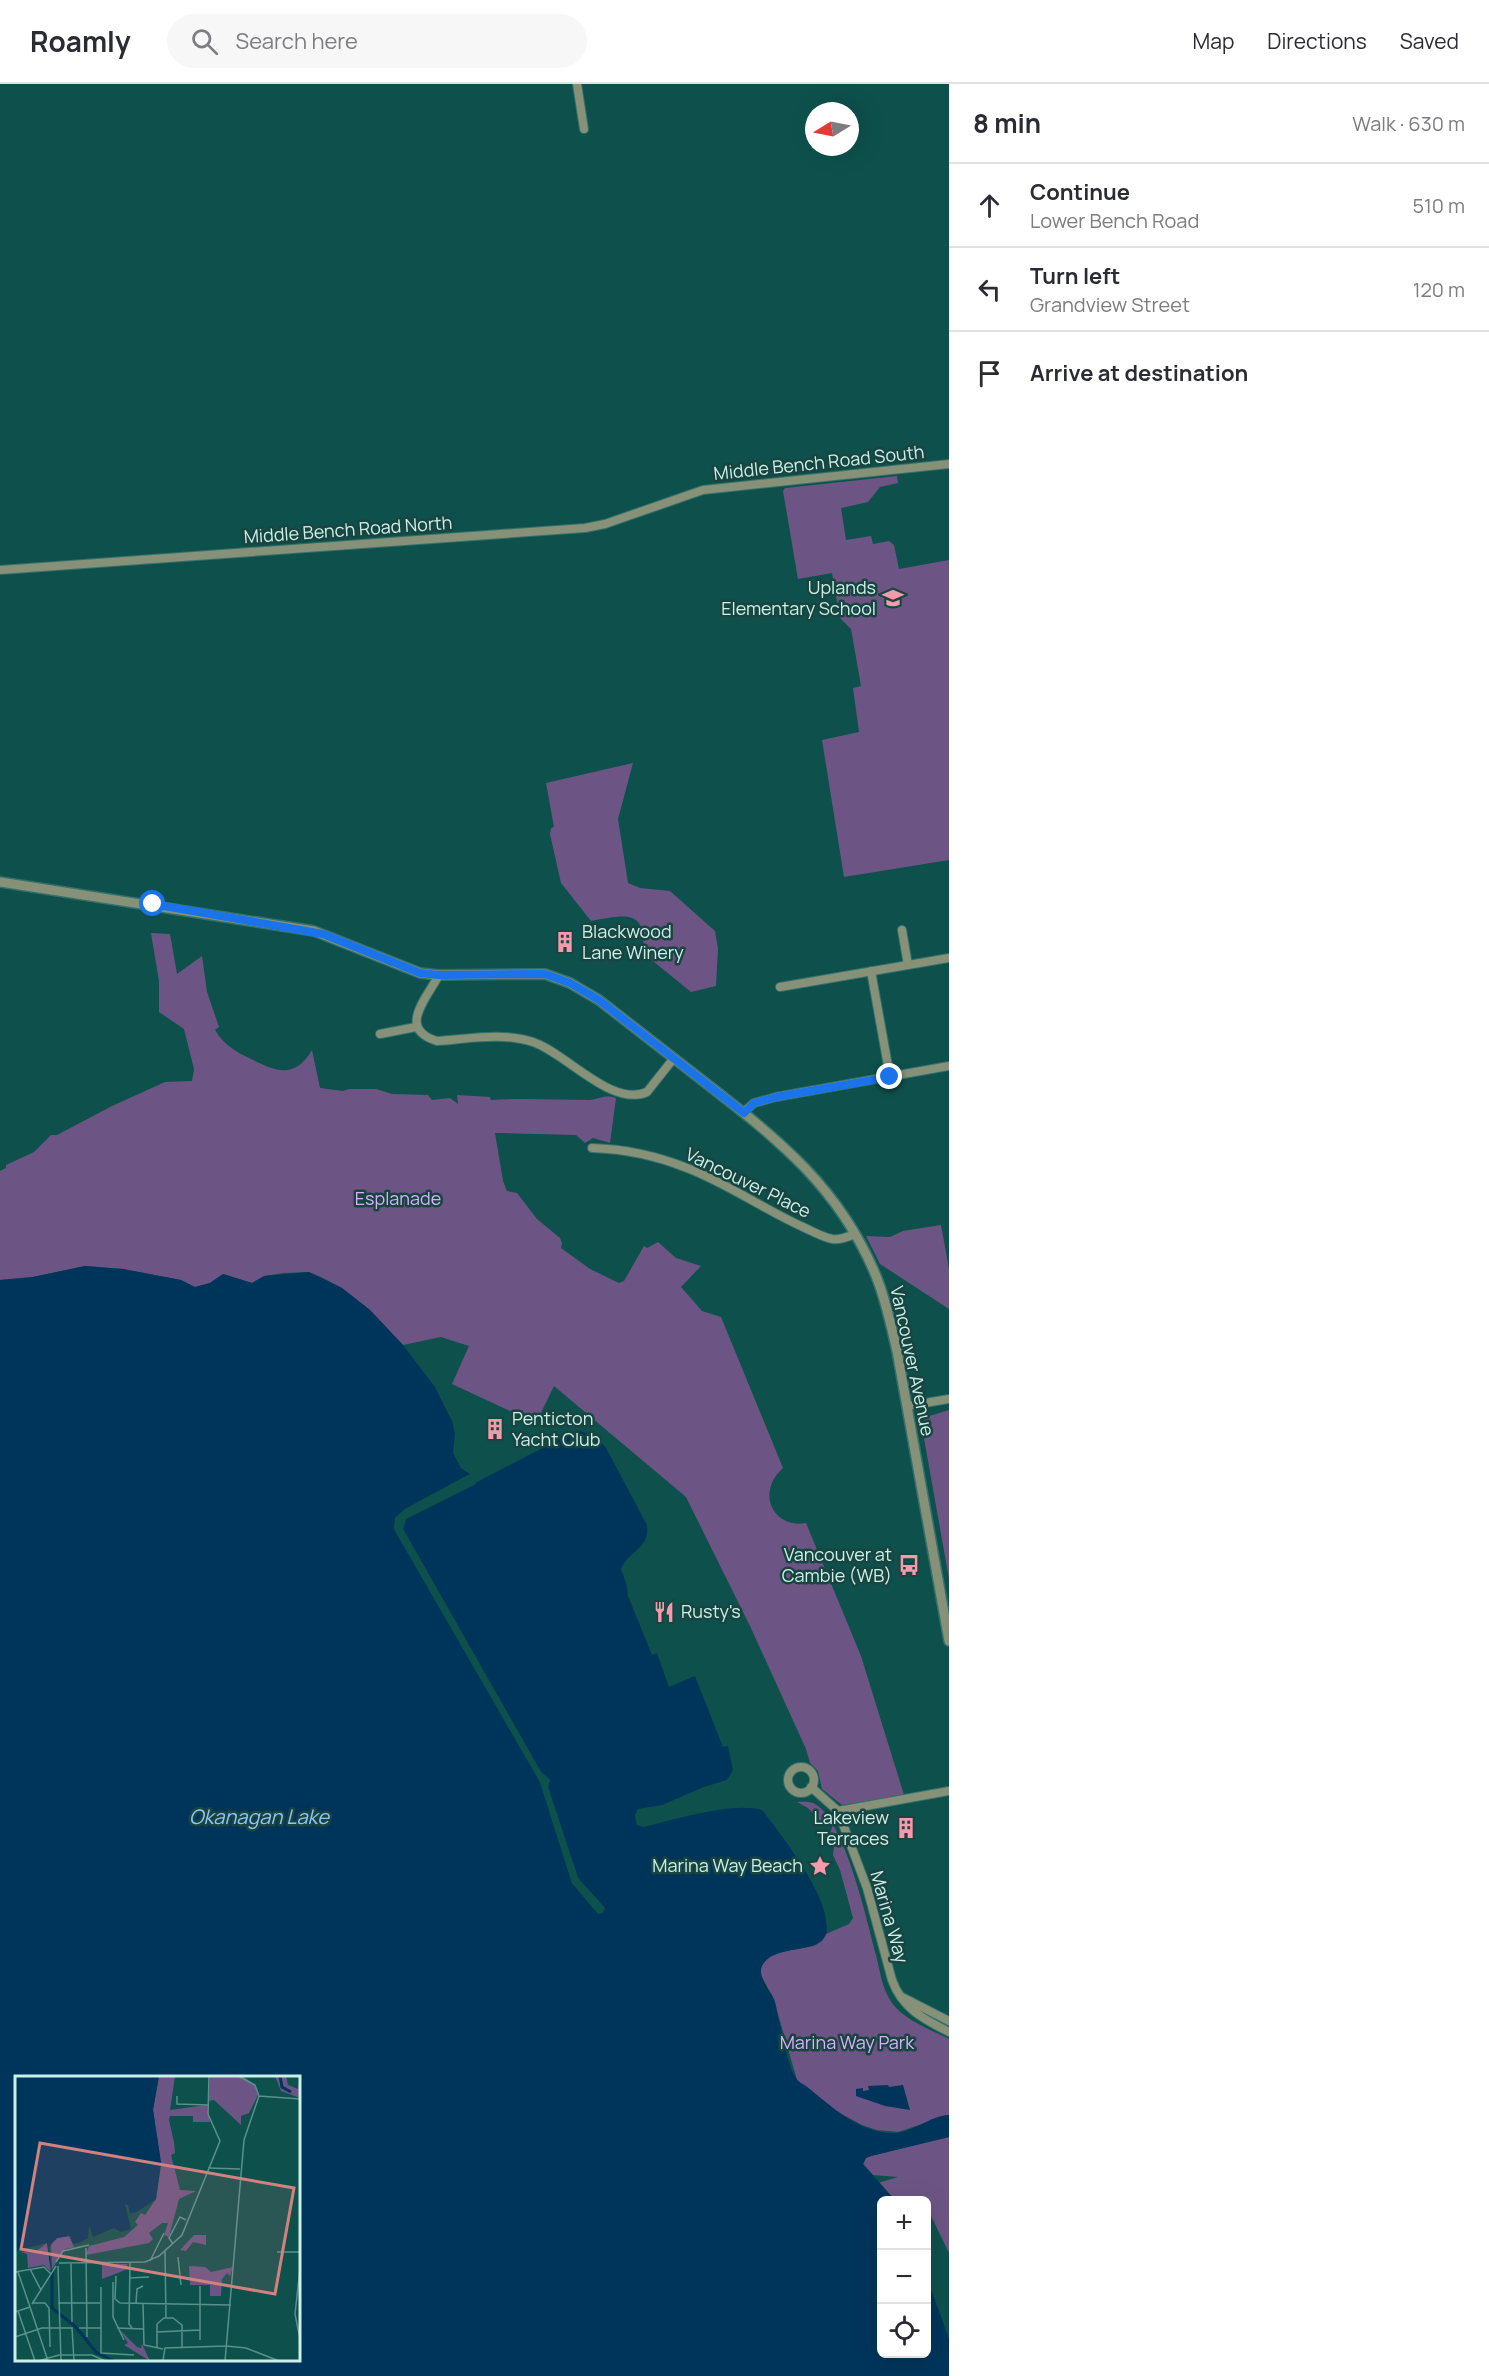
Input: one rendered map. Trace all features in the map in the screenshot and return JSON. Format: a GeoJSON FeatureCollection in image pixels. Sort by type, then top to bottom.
{"type":"FeatureCollection","features":[{"type":"Feature","properties":{"kind":"street"},"geometry":{"type":"LineString","coordinates":[[577,84],[584,129]]}},
{"type":"Feature","properties":{"kind":"street","name":"Middle Bench Road South"},"geometry":{"type":"LineString","coordinates":[[692,492],[949,464]]}},
{"type":"Feature","properties":{"kind":"street","name":"Middle Bench Road North"},"geometry":{"type":"LineString","coordinates":[[0,570],[585,528],[605,524],[692,492]]}},
{"type":"Feature","properties":{"kind":"street","name":"Vancouver Avenue"},"geometry":{"type":"LineString","coordinates":[[0,882],[314,932],[332,937],[411,970],[439,975],[535,973],[556,977],[584,989],[744,1113],[810,1172],[838,1208],[855,1234],[880,1288],[890,1319],[949,1641]]}},
{"type":"Feature","properties":{"kind":"street"},"geometry":{"type":"LineString","coordinates":[[902,930],[908,964]]}},
{"type":"Feature","properties":{"kind":"street"},"geometry":{"type":"LineString","coordinates":[[780,987],[949,958]]}},
{"type":"Feature","properties":{"kind":"street"},"geometry":{"type":"LineString","coordinates":[[871,971],[890,1077]]}},
{"type":"Feature","properties":{"kind":"street"},"geometry":{"type":"LineString","coordinates":[[439,975],[416,1018],[416,1027],[420,1033],[437,1041],[499,1036],[532,1041],[556,1053],[604,1086],[629,1095],[647,1092],[674,1058]]}},
{"type":"Feature","properties":{"kind":"street"},"geometry":{"type":"LineString","coordinates":[[380,1034],[416,1027]]}},
{"type":"Feature","properties":{"kind":"street"},"geometry":{"type":"LineString","coordinates":[[744,1113],[754,1103],[776,1097],[949,1066]]}},
{"type":"Feature","properties":{"kind":"street","name":"Vancouver Place"},"geometry":{"type":"LineString","coordinates":[[592,1148],[651,1157],[687,1168],[725,1185],[780,1217],[829,1238],[840,1239],[855,1234]]}},
{"type":"Feature","properties":{"kind":"street"},"geometry":{"type":"LineString","coordinates":[[907,1406],[949,1399]]}},
{"type":"Feature","properties":{"kind":"street","name":"Marina Way"},"geometry":{"type":"LineString","coordinates":[[811,1787],[838,1811],[867,1888],[892,1980],[900,1996],[914,2013],[949,2032]]}},
{"type":"Feature","properties":{"kind":"street"},"geometry":{"type":"LineString","coordinates":[[838,1811],[949,1791]]}},
{"type":"Feature","properties":{"kind":"street"},"geometry":{"type":"LineString","coordinates":[[900,1996],[949,2021]]}},
{"type":"Feature","properties":{"kind":"green space"},"geometry":{"type":"Polygon","coordinates":[[[897,476],[898,483],[880,487],[868,502],[841,508],[846,540],[871,536],[873,544],[889,541],[894,545],[899,569],[949,560],[949,860],[844,877],[822,740],[859,732],[853,688],[861,686],[851,629],[840,618],[832,573],[798,579],[783,491],[785,488],[897,476]]]}},
{"type":"Feature","properties":{"kind":"green space"},"geometry":{"type":"Polygon","coordinates":[[[633,763],[618,819],[628,883],[640,888],[670,891],[715,931],[718,949],[716,986],[691,992],[643,953],[643,938],[638,922],[624,917],[591,921],[561,883],[550,834],[551,828],[554,827],[546,783],[633,763]]]}},
{"type":"Feature","properties":{"kind":"green space","name":"Esplanade"},"geometry":{"type":"Polygon","coordinates":[[[151,933],[170,934],[177,974],[202,956],[207,992],[219,1027],[215,1030],[226,1044],[240,1054],[277,1070],[292,1069],[299,1065],[312,1050],[320,1088],[343,1091],[376,1089],[392,1094],[428,1095],[432,1100],[450,1098],[458,1104],[457,1095],[490,1097],[491,1100],[589,1100],[609,1096],[616,1098],[610,1143],[593,1138],[585,1143],[576,1135],[495,1133],[503,1181],[507,1191],[517,1193],[537,1219],[560,1238],[561,1248],[590,1269],[619,1283],[624,1281],[644,1246],[647,1248],[658,1242],[676,1258],[701,1266],[681,1287],[702,1311],[721,1317],[783,1468],[772,1483],[770,1500],[772,1508],[782,1519],[797,1524],[806,1523],[861,1656],[904,1795],[842,1805],[822,1789],[818,1771],[810,1763],[806,1749],[750,1626],[686,1497],[554,1386],[536,1423],[452,1384],[469,1346],[441,1337],[403,1345],[370,1310],[342,1288],[309,1272],[265,1276],[252,1283],[223,1274],[210,1283],[195,1287],[181,1280],[123,1269],[85,1266],[33,1277],[0,1280],[0,1171],[6,1168],[6,1165],[34,1152],[51,1135],[57,1135],[112,1106],[165,1082],[192,1081],[194,1069],[184,1029],[159,1012],[159,981],[151,933]]]}},
{"type":"Feature","properties":{"kind":"green space"},"geometry":{"type":"Polygon","coordinates":[[[941,1225],[949,1269],[949,1309],[880,1264],[866,1236],[890,1237],[903,1231],[941,1225]]]}},
{"type":"Feature","properties":{"kind":"green space"},"geometry":{"type":"Polygon","coordinates":[[[949,1410],[949,1579],[922,1427],[926,1417],[949,1410]]]}},
{"type":"Feature","properties":{"kind":"green space"},"geometry":{"type":"Polygon","coordinates":[[[797,1802],[815,1804],[826,1814],[832,1824],[822,1823],[808,1808],[797,1802]]]}},
{"type":"Feature","properties":{"kind":"green space","name":"Marina Way Park"},"geometry":{"type":"Polygon","coordinates":[[[833,1825],[845,1850],[853,1873],[889,1998],[897,2009],[910,2019],[949,2039],[949,2115],[898,2132],[877,2130],[862,2125],[830,2108],[797,2080],[774,2000],[761,1975],[760,1968],[774,1953],[814,1946],[822,1941],[826,1934],[849,1924],[853,1918],[840,1870],[833,1855],[834,1847],[841,1842],[830,1834],[833,1825]]]}},
{"type":"Feature","properties":{"kind":"green space"},"geometry":{"type":"Polygon","coordinates":[[[949,2137],[949,2253],[931,2216],[931,2196],[891,2196],[878,2183],[898,2177],[873,2175],[863,2164],[866,2158],[949,2137]]]}},
{"type":"Feature","properties":{"kind":"water","name":"Okanagan Lake"},"geometry":{"type":"Polygon","coordinates":[[[85,1266],[123,1269],[181,1280],[195,1287],[210,1283],[223,1274],[252,1283],[264,1276],[309,1272],[342,1288],[370,1310],[403,1345],[435,1387],[452,1421],[455,1434],[453,1453],[461,1468],[470,1474],[405,1509],[395,1518],[394,1529],[540,1782],[572,1883],[598,1913],[605,1908],[578,1878],[548,1787],[550,1780],[541,1772],[402,1527],[406,1519],[577,1430],[593,1435],[605,1446],[647,1525],[645,1539],[621,1569],[628,1596],[652,1655],[657,1653],[669,1687],[695,1676],[723,1747],[728,1746],[733,1770],[727,1780],[662,1805],[638,1809],[635,1816],[637,1825],[643,1827],[686,1816],[735,1808],[762,1810],[792,1850],[812,1882],[825,1914],[827,1928],[824,1937],[818,1943],[768,1958],[761,1970],[774,1999],[788,2057],[796,2078],[846,2117],[881,2132],[900,2132],[949,2115],[949,2137],[871,2156],[866,2158],[863,2164],[891,2196],[877,2196],[877,2358],[931,2358],[931,2289],[949,2339],[949,2376],[0,2376],[0,1280],[33,1277],[85,1266]]]}},
{"type":"Feature","properties":{"kind":"water"},"geometry":{"type":"Polygon","coordinates":[[[888,2085],[889,2087],[903,2085],[910,2110],[885,2106],[856,2096],[856,2089],[863,2088],[863,2091],[869,2090],[868,2086],[888,2085]]]}},
{"type":"Feature","properties":{"kind":"pier"},"geometry":{"type":"Polygon","coordinates":[[[470,1474],[471,1477],[406,1511],[398,1519],[397,1528],[433,1588],[400,1531],[400,1526],[404,1517],[474,1481],[476,1484],[406,1519],[403,1530],[541,1772],[550,1780],[548,1787],[578,1878],[605,1908],[603,1913],[598,1914],[572,1883],[540,1782],[394,1529],[395,1518],[405,1509],[470,1474]]]}},
{"type":"Feature","properties":{"kind":"place","name":"Uplands Elementary School"},"geometry":{"type":"Point","coordinates":[893,598]}},
{"type":"Feature","properties":{"kind":"place","name":"Blackwood Lane Winery"},"geometry":{"type":"Point","coordinates":[565,942]}},
{"type":"Feature","properties":{"kind":"place","name":"Penticton Yacht Club"},"geometry":{"type":"Point","coordinates":[495,1429]}},
{"type":"Feature","properties":{"kind":"place","name":"Vancouver at Cambie (WB)"},"geometry":{"type":"Point","coordinates":[909,1565]}},
{"type":"Feature","properties":{"kind":"place","name":"Rusty's"},"geometry":{"type":"Point","coordinates":[664,1612]}},
{"type":"Feature","properties":{"kind":"place","name":"Lakeview Terraces"},"geometry":{"type":"Point","coordinates":[906,1828]}},
{"type":"Feature","properties":{"kind":"place","name":"Marina Way Beach"},"geometry":{"type":"Point","coordinates":[820,1866]}},
{"type":"Feature","properties":{"kind":"route"},"geometry":{"type":"LineString","coordinates":[[153,904],[323,934],[420,973],[439,975],[535,973],[556,977],[584,989],[744,1113],[754,1103],[776,1097],[890,1077]]}}]}
